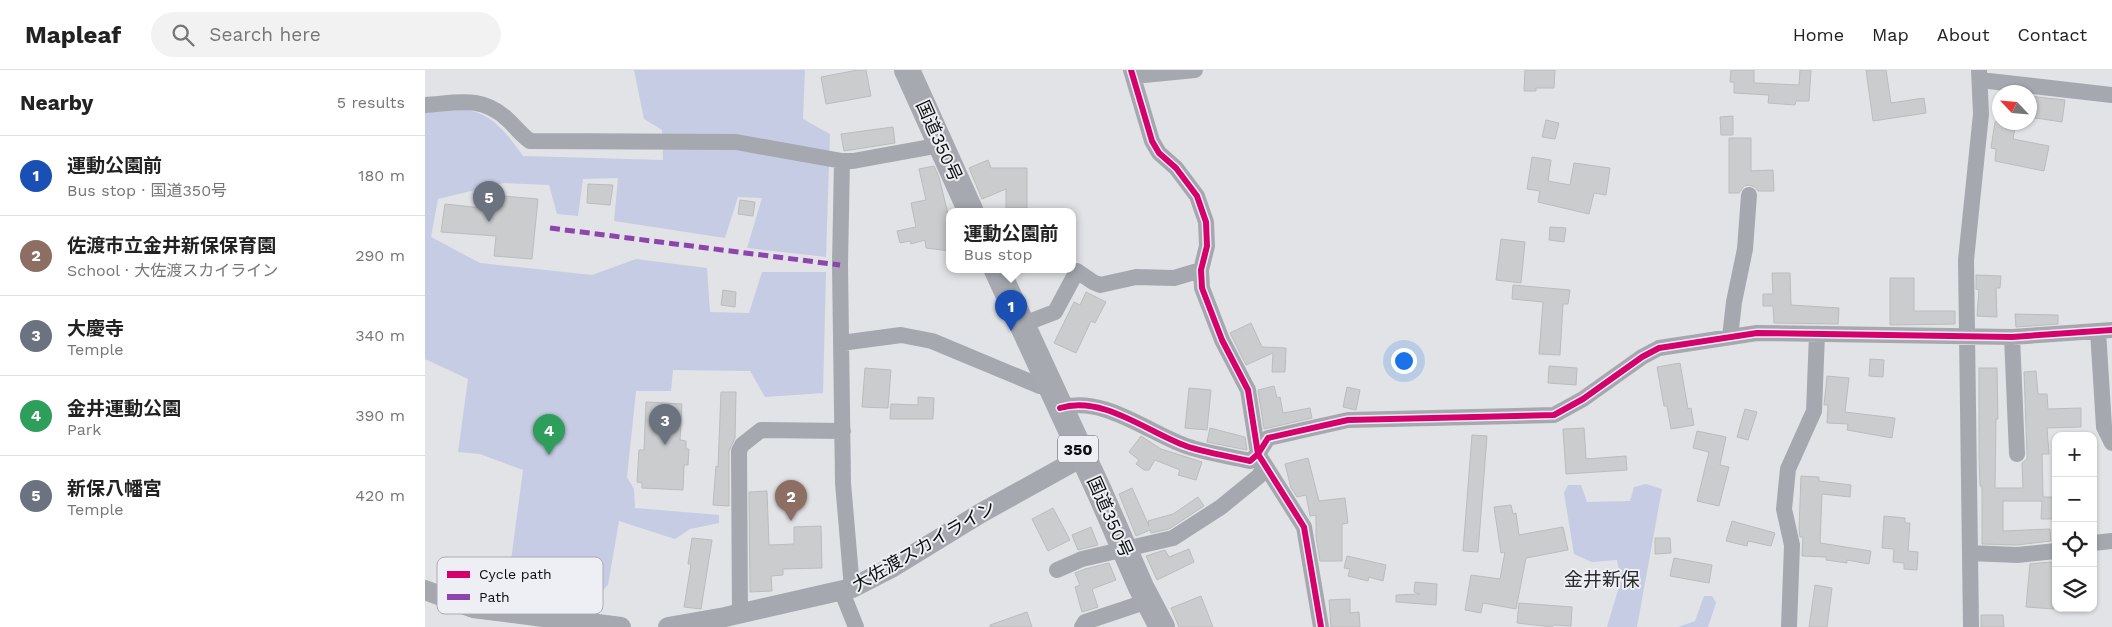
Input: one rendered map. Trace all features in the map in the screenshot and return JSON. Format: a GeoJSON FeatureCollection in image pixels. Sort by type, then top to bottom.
{"type":"FeatureCollection","features":[{"type":"Feature","properties":{"kind":"highway","name":"国道350号"},"geometry":{"type":"LineString","coordinates":[[907,70],[969,208]]}},
{"type":"Feature","properties":{"kind":"highway","name":"国道350号"},"geometry":{"type":"LineString","coordinates":[[998,273],[1147,601],[1162,627]]}},
{"type":"Feature","properties":{"kind":"street"},"geometry":{"type":"LineString","coordinates":[[1195,70],[1133,73],[1153,141],[1159,153],[1176,168],[1197,196],[1207,222],[1207,246],[1201,270],[1202,288],[1222,340],[1248,390],[1261,460],[1293,507],[1304,528],[1321,627]]}},
{"type":"Feature","properties":{"kind":"street"},"geometry":{"type":"LineString","coordinates":[[1971,627],[1966,260],[1981,114],[1979,75],[2112,95]]}},
{"type":"Feature","properties":{"kind":"street"},"geometry":{"type":"LineString","coordinates":[[425,105],[484,103],[496,109],[530,141],[736,142],[842,161],[853,161],[941,145]]}},
{"type":"Feature","properties":{"kind":"street"},"geometry":{"type":"LineString","coordinates":[[842,161],[841,343],[843,483],[847,590],[856,627]]}},
{"type":"Feature","properties":{"kind":"street"},"geometry":{"type":"LineString","coordinates":[[1730,337],[1734,302],[1745,248],[1749,195]]}},
{"type":"Feature","properties":{"kind":"street"},"geometry":{"type":"LineString","coordinates":[[1076,273],[1077,271],[1100,285],[1136,277],[1174,278],[1201,270]]}},
{"type":"Feature","properties":{"kind":"street"},"geometry":{"type":"LineString","coordinates":[[1021,325],[1055,312],[1076,273]]}},
{"type":"Feature","properties":{"kind":"street"},"geometry":{"type":"LineString","coordinates":[[1057,570],[1082,559],[1173,538],[1221,507],[1259,476],[1267,438],[1348,420],[1554,415],[1583,399],[1642,357],[1659,348],[1757,333],[2012,337],[2105,331],[2104,426],[2112,442]]}},
{"type":"Feature","properties":{"kind":"street"},"geometry":{"type":"LineString","coordinates":[[1789,627],[1792,545],[1784,509],[1789,469],[1814,410],[1817,334]]}},
{"type":"Feature","properties":{"kind":"street"},"geometry":{"type":"LineString","coordinates":[[841,343],[901,335],[932,342],[1040,386],[1054,396],[1071,404],[1109,411],[1186,446],[1250,461],[1261,460]]}},
{"type":"Feature","properties":{"kind":"street"},"geometry":{"type":"LineString","coordinates":[[2012,337],[2017,454]]}},
{"type":"Feature","properties":{"kind":"street"},"geometry":{"type":"LineString","coordinates":[[740,614],[739,451],[742,445],[761,430],[843,431]]}},
{"type":"Feature","properties":{"kind":"street","name":"大佐渡スカイライン"},"geometry":{"type":"LineString","coordinates":[[668,627],[740,614],[847,590],[893,567],[981,513],[1082,457]]}},
{"type":"Feature","properties":{"kind":"street"},"geometry":{"type":"LineString","coordinates":[[2097,543],[2112,541]]}},
{"type":"Feature","properties":{"kind":"street"},"geometry":{"type":"LineString","coordinates":[[1970,553],[2017,555],[2052,551]]}},
{"type":"Feature","properties":{"kind":"street"},"geometry":{"type":"LineString","coordinates":[[425,590],[437,594]]}},
{"type":"Feature","properties":{"kind":"street"},"geometry":{"type":"LineString","coordinates":[[1083,627],[1085,622],[1147,601]]}},
{"type":"Feature","properties":{"kind":"street"},"geometry":{"type":"LineString","coordinates":[[520,614],[621,627]]}},
{"type":"Feature","properties":{"kind":"shaded area"},"geometry":{"type":"Polygon","coordinates":[[[634,70],[805,70],[803,119],[830,134],[826,257],[747,248],[762,198],[738,197],[725,238],[614,221],[618,178],[583,179],[578,216],[557,214],[549,185],[504,183],[438,199],[431,237],[480,263],[592,275],[636,259],[707,268],[710,312],[749,313],[762,272],[826,272],[823,393],[765,397],[750,371],[673,370],[671,391],[636,391],[627,477],[634,489],[635,508],[719,515],[719,523],[690,529],[675,539],[619,521],[608,585],[603,590],[603,557],[511,557],[523,470],[480,454],[458,452],[468,379],[425,359],[425,112],[461,110],[480,114],[495,123],[523,156],[663,160],[662,130],[644,119],[634,70]]]}},
{"type":"Feature","properties":{"kind":"shaded area"},"geometry":{"type":"Polygon","coordinates":[[[1646,484],[1662,489],[1637,627],[1607,627],[1621,580],[1617,560],[1592,562],[1574,554],[1564,493],[1568,485],[1581,485],[1587,502],[1630,501],[1634,487],[1646,484]]]}},
{"type":"Feature","properties":{"kind":"shaded area"},"geometry":{"type":"Polygon","coordinates":[[[1704,596],[1712,596],[1716,603],[1708,627],[1678,627],[1695,621],[1704,596]]]}},
{"type":"Feature","properties":{"kind":"building"},"geometry":{"type":"Polygon","coordinates":[[[866,70],[871,96],[826,104],[821,77],[866,70]]]}},
{"type":"Feature","properties":{"kind":"building"},"geometry":{"type":"Polygon","coordinates":[[[1525,70],[1555,70],[1554,88],[1536,88],[1536,91],[1524,91],[1525,70]]]}},
{"type":"Feature","properties":{"kind":"building"},"geometry":{"type":"Polygon","coordinates":[[[1731,70],[1754,70],[1754,83],[1799,85],[1800,70],[1811,70],[1809,101],[1796,101],[1795,105],[1768,103],[1769,95],[1734,93],[1734,82],[1730,82],[1731,70]]]}},
{"type":"Feature","properties":{"kind":"building"},"geometry":{"type":"Polygon","coordinates":[[[1866,70],[1886,70],[1891,103],[1924,98],[1926,113],[1873,121],[1866,70]]]}},
{"type":"Feature","properties":{"kind":"building"},"geometry":{"type":"Polygon","coordinates":[[[2037,97],[2065,100],[2062,122],[2037,118],[2037,97]]]}},
{"type":"Feature","properties":{"kind":"building"},"geometry":{"type":"Polygon","coordinates":[[[1733,116],[1733,135],[1721,135],[1720,117],[1733,116]]]}},
{"type":"Feature","properties":{"kind":"building"},"geometry":{"type":"Polygon","coordinates":[[[1546,120],[1559,123],[1555,139],[1542,137],[1546,120]]]}},
{"type":"Feature","properties":{"kind":"building"},"geometry":{"type":"Polygon","coordinates":[[[893,127],[895,143],[844,151],[841,134],[893,127]]]}},
{"type":"Feature","properties":{"kind":"building"},"geometry":{"type":"Polygon","coordinates":[[[1994,130],[2015,130],[2013,139],[2049,146],[2044,171],[1995,161],[1996,149],[1991,148],[1994,130]]]}},
{"type":"Feature","properties":{"kind":"building"},"geometry":{"type":"Polygon","coordinates":[[[1729,138],[1751,138],[1751,171],[1773,170],[1774,191],[1758,191],[1755,187],[1749,185],[1744,186],[1739,193],[1729,193],[1729,138]]]}},
{"type":"Feature","properties":{"kind":"building"},"geometry":{"type":"Polygon","coordinates":[[[1532,157],[1551,160],[1548,181],[1570,185],[1574,163],[1610,168],[1606,195],[1594,193],[1589,214],[1538,202],[1540,191],[1527,189],[1532,157]]]}},
{"type":"Feature","properties":{"kind":"building"},"geometry":{"type":"Polygon","coordinates":[[[988,160],[991,168],[1027,168],[1027,208],[1006,208],[1006,189],[982,199],[969,168],[988,160]]]}},
{"type":"Feature","properties":{"kind":"building"},"geometry":{"type":"Polygon","coordinates":[[[934,166],[939,177],[947,208],[946,250],[926,248],[925,240],[911,244],[910,241],[900,243],[897,231],[916,227],[911,203],[926,200],[919,169],[934,166]]]}},
{"type":"Feature","properties":{"kind":"building"},"geometry":{"type":"Polygon","coordinates":[[[588,184],[613,185],[610,205],[587,203],[588,184]]]}},
{"type":"Feature","properties":{"kind":"building"},"geometry":{"type":"Polygon","coordinates":[[[503,196],[538,199],[532,259],[494,256],[496,236],[441,232],[445,204],[492,209],[492,206],[502,207],[503,196]]]}},
{"type":"Feature","properties":{"kind":"building"},"geometry":{"type":"Polygon","coordinates":[[[740,200],[755,202],[753,216],[738,214],[740,200]]]}},
{"type":"Feature","properties":{"kind":"building"},"geometry":{"type":"Polygon","coordinates":[[[1550,227],[1566,228],[1564,242],[1549,240],[1550,227]]]}},
{"type":"Feature","properties":{"kind":"building"},"geometry":{"type":"Polygon","coordinates":[[[1501,239],[1525,242],[1521,283],[1496,280],[1501,239]]]}},
{"type":"Feature","properties":{"kind":"building"},"geometry":{"type":"Polygon","coordinates":[[[1772,273],[1790,273],[1791,305],[1839,308],[1838,324],[1774,323],[1773,306],[1763,306],[1763,294],[1773,294],[1772,273]]]}},
{"type":"Feature","properties":{"kind":"building"},"geometry":{"type":"Polygon","coordinates":[[[1976,275],[2001,276],[2000,288],[1996,288],[1997,317],[1977,316],[1979,290],[1976,289],[1976,275]]]}},
{"type":"Feature","properties":{"kind":"building"},"geometry":{"type":"Polygon","coordinates":[[[1890,278],[1914,278],[1914,311],[1955,311],[1955,324],[1890,325],[1890,278]]]}},
{"type":"Feature","properties":{"kind":"building"},"geometry":{"type":"Polygon","coordinates":[[[1513,285],[1570,290],[1568,304],[1563,304],[1560,355],[1539,354],[1543,302],[1512,299],[1513,285]]]}},
{"type":"Feature","properties":{"kind":"building"},"geometry":{"type":"Polygon","coordinates":[[[723,290],[736,292],[735,307],[721,305],[723,290]]]}},
{"type":"Feature","properties":{"kind":"building"},"geometry":{"type":"Polygon","coordinates":[[[1086,292],[1106,302],[1095,323],[1091,321],[1076,353],[1054,343],[1074,302],[1080,305],[1086,292]]]}},
{"type":"Feature","properties":{"kind":"building"},"geometry":{"type":"Polygon","coordinates":[[[2015,314],[2058,315],[2058,324],[2016,327],[2015,314]]]}},
{"type":"Feature","properties":{"kind":"building"},"geometry":{"type":"Polygon","coordinates":[[[1251,323],[1262,347],[1286,348],[1285,372],[1272,372],[1273,353],[1246,365],[1230,333],[1251,323]]]}},
{"type":"Feature","properties":{"kind":"building"},"geometry":{"type":"Polygon","coordinates":[[[1870,359],[1884,360],[1883,377],[1869,376],[1870,359]]]}},
{"type":"Feature","properties":{"kind":"building"},"geometry":{"type":"Polygon","coordinates":[[[1680,363],[1688,409],[1691,408],[1694,425],[1671,429],[1667,406],[1664,406],[1657,367],[1680,363]]]}},
{"type":"Feature","properties":{"kind":"building"},"geometry":{"type":"Polygon","coordinates":[[[1549,366],[1577,368],[1576,385],[1548,383],[1549,366]]]}},
{"type":"Feature","properties":{"kind":"building"},"geometry":{"type":"Polygon","coordinates":[[[865,368],[891,370],[888,408],[862,407],[865,368]]]}},
{"type":"Feature","properties":{"kind":"building"},"geometry":{"type":"Polygon","coordinates":[[[1979,368],[1997,368],[1998,419],[1996,419],[1995,488],[2023,488],[2022,463],[2027,459],[2024,372],[2036,371],[2038,394],[2047,394],[2048,409],[2081,408],[2081,427],[2047,428],[2049,454],[2042,454],[2043,497],[2052,497],[2052,519],[2041,519],[2042,501],[2003,501],[2003,531],[2050,529],[2051,541],[2017,545],[1982,544],[1982,486],[1980,486],[1979,368]]]}},
{"type":"Feature","properties":{"kind":"building"},"geometry":{"type":"Polygon","coordinates":[[[1827,376],[1849,378],[1845,412],[1895,418],[1892,438],[1847,430],[1848,424],[1827,423],[1828,405],[1824,405],[1827,376]]]}},
{"type":"Feature","properties":{"kind":"building"},"geometry":{"type":"Polygon","coordinates":[[[1274,386],[1277,398],[1280,397],[1283,413],[1310,408],[1312,418],[1264,429],[1258,390],[1274,386]]]}},
{"type":"Feature","properties":{"kind":"building"},"geometry":{"type":"Polygon","coordinates":[[[1347,387],[1360,390],[1356,410],[1343,407],[1347,387]]]}},
{"type":"Feature","properties":{"kind":"building"},"geometry":{"type":"Polygon","coordinates":[[[1189,388],[1211,390],[1207,430],[1185,428],[1189,388]]]}},
{"type":"Feature","properties":{"kind":"building"},"geometry":{"type":"Polygon","coordinates":[[[721,392],[736,392],[735,438],[729,451],[729,506],[713,505],[716,466],[718,467],[721,392]]]}},
{"type":"Feature","properties":{"kind":"building"},"geometry":{"type":"Polygon","coordinates":[[[918,397],[934,398],[933,419],[890,419],[891,404],[918,405],[918,397]]]}},
{"type":"Feature","properties":{"kind":"building"},"geometry":{"type":"Polygon","coordinates":[[[646,402],[682,404],[680,440],[686,441],[686,449],[689,449],[688,465],[684,465],[683,490],[642,488],[642,483],[637,482],[639,450],[644,450],[646,402]]]}},
{"type":"Feature","properties":{"kind":"building"},"geometry":{"type":"Polygon","coordinates":[[[1745,409],[1757,412],[1748,440],[1737,437],[1745,409]]]}},
{"type":"Feature","properties":{"kind":"building"},"geometry":{"type":"Polygon","coordinates":[[[1210,428],[1245,437],[1247,450],[1207,442],[1210,428]]]}},
{"type":"Feature","properties":{"kind":"building"},"geometry":{"type":"Polygon","coordinates":[[[1584,428],[1586,459],[1626,456],[1627,470],[1566,474],[1563,429],[1584,428]]]}},
{"type":"Feature","properties":{"kind":"building"},"geometry":{"type":"Polygon","coordinates":[[[1697,431],[1726,437],[1720,465],[1729,467],[1719,506],[1697,501],[1709,452],[1693,448],[1697,431]]]}},
{"type":"Feature","properties":{"kind":"building"},"geometry":{"type":"Polygon","coordinates":[[[1472,435],[1487,436],[1478,552],[1463,551],[1472,435]]]}},
{"type":"Feature","properties":{"kind":"building"},"geometry":{"type":"Polygon","coordinates":[[[1141,436],[1161,449],[1202,462],[1196,480],[1178,475],[1180,470],[1155,460],[1149,470],[1144,470],[1136,464],[1139,460],[1129,452],[1141,436]]]}},
{"type":"Feature","properties":{"kind":"building"},"geometry":{"type":"Polygon","coordinates":[[[1308,458],[1319,501],[1345,498],[1348,523],[1342,524],[1342,561],[1320,561],[1316,536],[1316,515],[1310,516],[1306,495],[1297,497],[1291,488],[1285,464],[1308,458]]]}},
{"type":"Feature","properties":{"kind":"building"},"geometry":{"type":"Polygon","coordinates":[[[1801,476],[1819,477],[1819,481],[1851,485],[1850,497],[1822,494],[1820,543],[1871,551],[1869,564],[1847,560],[1847,563],[1826,560],[1826,557],[1802,556],[1803,537],[1800,537],[1799,530],[1801,476]]]}},
{"type":"Feature","properties":{"kind":"building"},"geometry":{"type":"Polygon","coordinates":[[[1132,488],[1149,526],[1148,521],[1173,514],[1198,497],[1204,506],[1169,529],[1151,533],[1150,530],[1136,536],[1119,494],[1132,488]]]}},
{"type":"Feature","properties":{"kind":"building"},"geometry":{"type":"Polygon","coordinates":[[[767,491],[769,545],[794,544],[794,527],[821,526],[822,568],[783,569],[783,575],[771,576],[772,591],[750,592],[749,492],[767,491]]]}},
{"type":"Feature","properties":{"kind":"building"},"geometry":{"type":"Polygon","coordinates":[[[1511,505],[1513,514],[1516,513],[1519,535],[1563,527],[1568,550],[1526,558],[1516,609],[1483,603],[1481,613],[1465,610],[1471,575],[1500,579],[1505,552],[1501,553],[1494,507],[1511,505]]]}},
{"type":"Feature","properties":{"kind":"building"},"geometry":{"type":"Polygon","coordinates":[[[1053,508],[1070,540],[1048,551],[1032,519],[1053,508]]]}},
{"type":"Feature","properties":{"kind":"building"},"geometry":{"type":"Polygon","coordinates":[[[1884,516],[1905,518],[1905,523],[1910,523],[1908,551],[1918,552],[1917,570],[1904,569],[1904,563],[1893,562],[1894,549],[1882,548],[1884,516]]]}},
{"type":"Feature","properties":{"kind":"building"},"geometry":{"type":"Polygon","coordinates":[[[1732,521],[1775,533],[1771,546],[1748,541],[1747,546],[1726,541],[1732,521]]]}},
{"type":"Feature","properties":{"kind":"building"},"geometry":{"type":"Polygon","coordinates":[[[1091,527],[1098,545],[1078,550],[1072,535],[1091,527]]]}},
{"type":"Feature","properties":{"kind":"building"},"geometry":{"type":"Polygon","coordinates":[[[692,538],[712,540],[701,609],[684,607],[691,564],[688,564],[692,538]]]}},
{"type":"Feature","properties":{"kind":"building"},"geometry":{"type":"Polygon","coordinates":[[[1655,538],[1670,538],[1671,553],[1655,554],[1655,538]]]}},
{"type":"Feature","properties":{"kind":"building"},"geometry":{"type":"Polygon","coordinates":[[[1189,549],[1194,562],[1157,580],[1146,556],[1165,550],[1169,557],[1189,549]]]}},
{"type":"Feature","properties":{"kind":"building"},"geometry":{"type":"Polygon","coordinates":[[[1347,556],[1386,565],[1383,581],[1369,577],[1368,581],[1348,576],[1350,569],[1344,568],[1347,556]]]}},
{"type":"Feature","properties":{"kind":"building"},"geometry":{"type":"Polygon","coordinates":[[[1674,558],[1712,565],[1709,583],[1670,576],[1674,558]]]}},
{"type":"Feature","properties":{"kind":"building"},"geometry":{"type":"Polygon","coordinates":[[[1109,563],[1116,580],[1092,589],[1098,607],[1082,612],[1075,587],[1080,585],[1075,573],[1109,563]]]}},
{"type":"Feature","properties":{"kind":"building"},"geometry":{"type":"Polygon","coordinates":[[[2052,563],[2052,609],[2026,607],[2030,564],[2052,563]]]}},
{"type":"Feature","properties":{"kind":"building"},"geometry":{"type":"Polygon","coordinates":[[[1415,582],[1437,584],[1436,605],[1396,602],[1396,595],[1420,594],[1414,592],[1415,582]]]}},
{"type":"Feature","properties":{"kind":"building"},"geometry":{"type":"Polygon","coordinates":[[[1815,585],[1832,588],[1827,627],[1809,627],[1815,585]]]}},
{"type":"Feature","properties":{"kind":"building"},"geometry":{"type":"Polygon","coordinates":[[[1201,596],[1213,627],[1179,627],[1171,608],[1201,596]]]}},
{"type":"Feature","properties":{"kind":"building"},"geometry":{"type":"Polygon","coordinates":[[[1350,599],[1350,613],[1359,612],[1360,627],[1331,627],[1329,600],[1350,599]]]}},
{"type":"Feature","properties":{"kind":"building"},"geometry":{"type":"Polygon","coordinates":[[[1519,603],[1572,607],[1571,626],[1554,625],[1552,627],[1517,623],[1519,603]]]}},
{"type":"Feature","properties":{"kind":"building"},"geometry":{"type":"Polygon","coordinates":[[[1027,612],[1032,627],[990,627],[990,625],[1027,612]]]}},
{"type":"Feature","properties":{"kind":"building"},"geometry":{"type":"Polygon","coordinates":[[[1981,615],[2003,615],[2004,627],[1981,627],[1981,615]]]}},
{"type":"Feature","properties":{"kind":"marked path"},"geometry":{"type":"LineString","coordinates":[[550,228],[840,265]]}},
{"type":"Feature","properties":{"kind":"cycle path"},"geometry":{"type":"LineString","coordinates":[[1131,70],[1152,141],[1159,153],[1176,168],[1197,196],[1206,222],[1207,246],[1201,270],[1202,288],[1222,340],[1248,390],[1258,454],[1304,527],[1321,627]]}},
{"type":"Feature","properties":{"kind":"cycle path"},"geometry":{"type":"LineString","coordinates":[[1060,408],[1076,405],[1092,406],[1125,417],[1186,446],[1250,461],[1258,454],[1268,438],[1348,420],[1554,415],[1583,399],[1642,357],[1659,348],[1757,333],[2012,337],[2112,330]]}},
{"type":"Feature","properties":{"kind":"place","name":"新保八幡宮"},"geometry":{"type":"Point","coordinates":[489,222]}},
{"type":"Feature","properties":{"kind":"place","name":"運動公園前"},"geometry":{"type":"Point","coordinates":[1011,331]}},
{"type":"Feature","properties":{"kind":"place","name":"大慶寺"},"geometry":{"type":"Point","coordinates":[665,445]}},
{"type":"Feature","properties":{"kind":"place","name":"金井運動公園"},"geometry":{"type":"Point","coordinates":[549,455]}},
{"type":"Feature","properties":{"kind":"place","name":"佐渡市立金井新保保育園"},"geometry":{"type":"Point","coordinates":[791,521]}},
{"type":"Feature","properties":{"kind":"district","name":"金井新保"},"geometry":{"type":"Point","coordinates":[1602,579]}}]}
